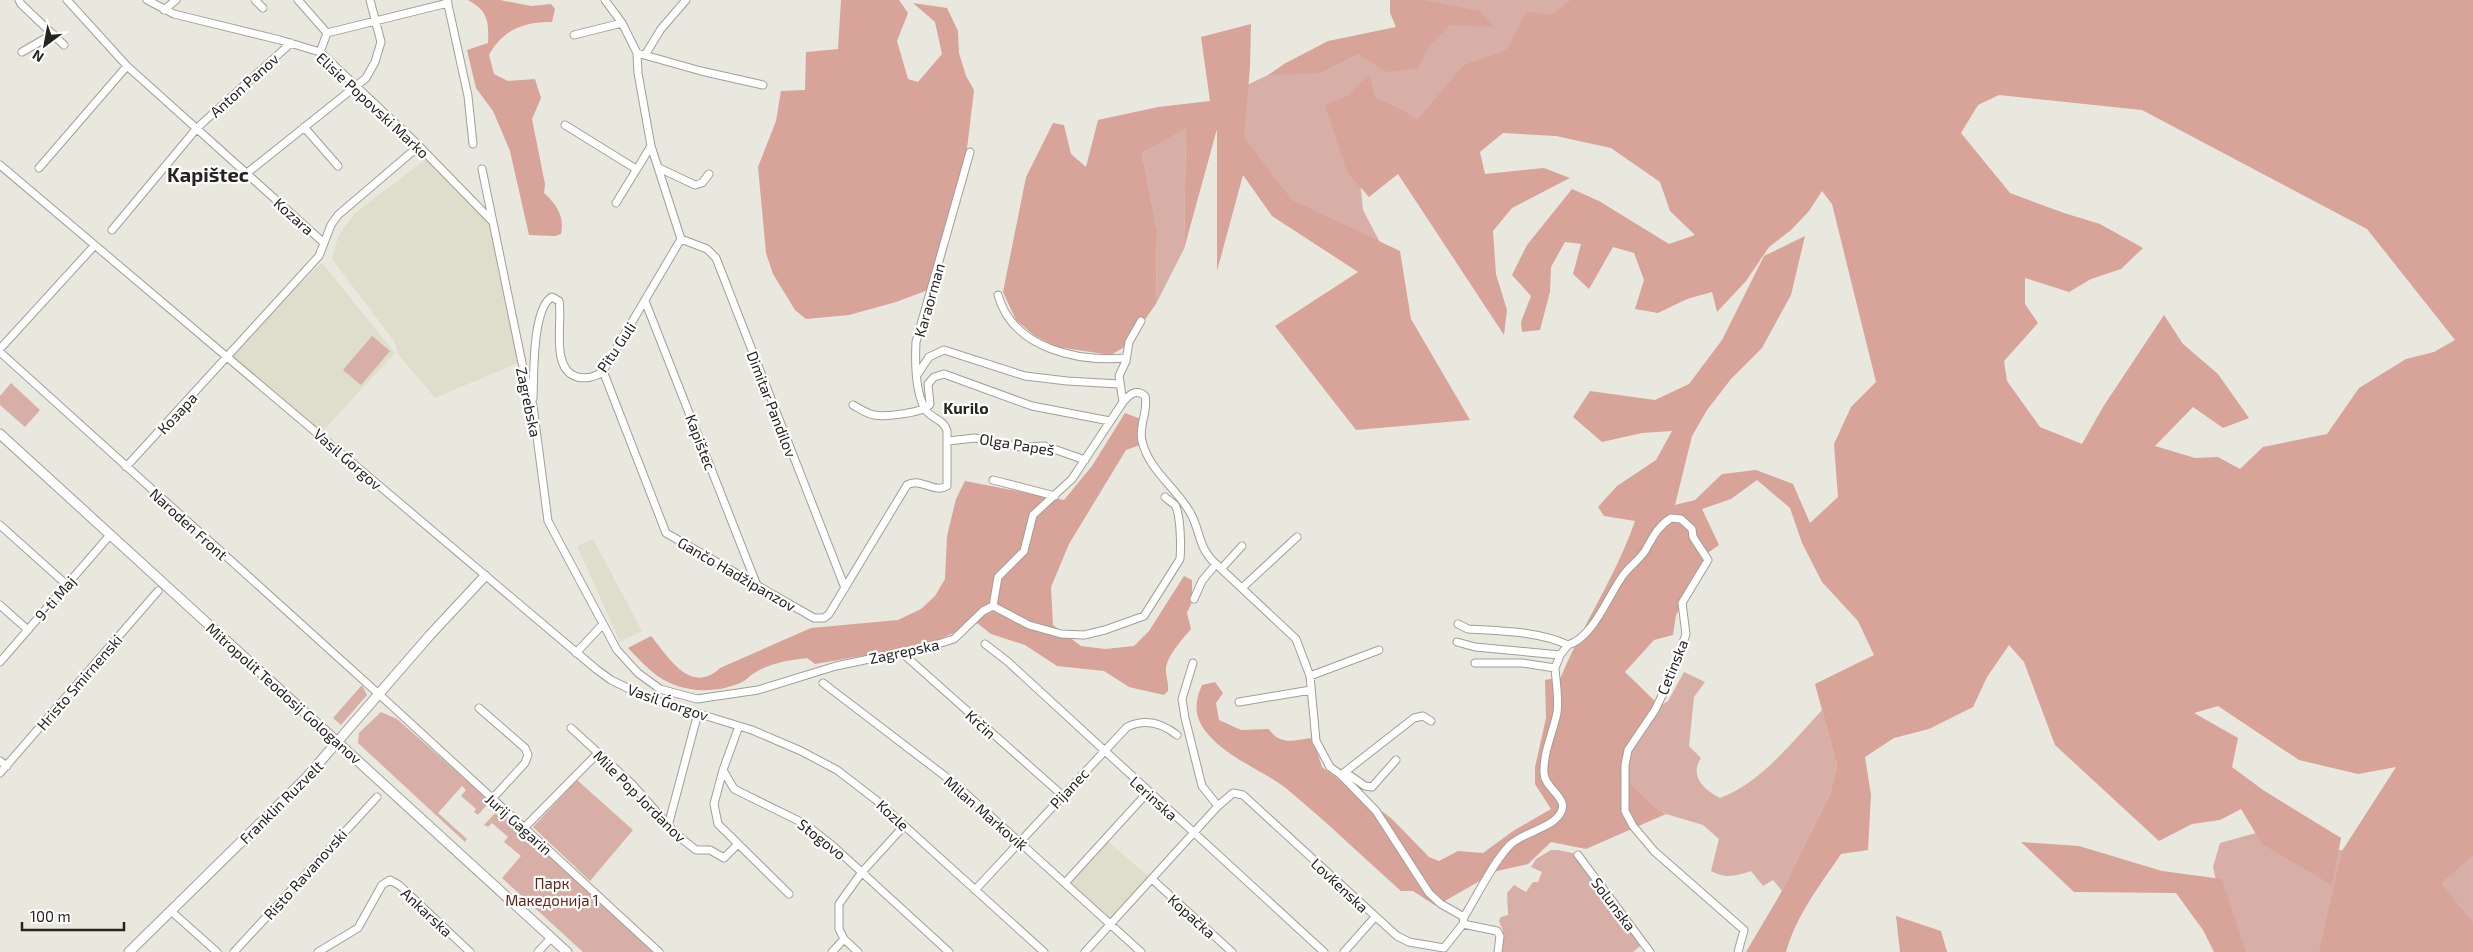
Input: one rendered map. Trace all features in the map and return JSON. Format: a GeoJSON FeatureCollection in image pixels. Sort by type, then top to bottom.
{"type":"FeatureCollection","features":[{"type":"Feature","properties":{"kind":"street"},"geometry":{"type":"LineString","coordinates":[[20,0],[21,4],[64,45]]}},
{"type":"Feature","properties":{"kind":"street","name":"Kozara"},"geometry":{"type":"LineString","coordinates":[[67,0],[128,66],[324,243],[319,256],[226,356]]}},
{"type":"Feature","properties":{"kind":"street","name":"Elisie Popovski Marko"},"geometry":{"type":"LineString","coordinates":[[147,0],[164,10],[320,52],[419,146],[492,221]]}},
{"type":"Feature","properties":{"kind":"street"},"geometry":{"type":"LineString","coordinates":[[164,10],[176,0]]}},
{"type":"Feature","properties":{"kind":"street"},"geometry":{"type":"LineString","coordinates":[[254,0],[263,8]]}},
{"type":"Feature","properties":{"kind":"street"},"geometry":{"type":"LineString","coordinates":[[298,0],[328,33]]}},
{"type":"Feature","properties":{"kind":"street"},"geometry":{"type":"LineString","coordinates":[[247,173],[366,78],[381,42],[370,0]]}},
{"type":"Feature","properties":{"kind":"street"},"geometry":{"type":"LineString","coordinates":[[605,0],[622,23],[637,53],[638,73],[651,146],[681,239]]}},
{"type":"Feature","properties":{"kind":"street"},"geometry":{"type":"LineString","coordinates":[[645,55],[661,29],[686,0]]}},
{"type":"Feature","properties":{"kind":"street"},"geometry":{"type":"LineString","coordinates":[[328,33],[447,2],[468,96],[473,144]]}},
{"type":"Feature","properties":{"kind":"street"},"geometry":{"type":"LineString","coordinates":[[574,36],[622,23]]}},
{"type":"Feature","properties":{"kind":"street"},"geometry":{"type":"LineString","coordinates":[[320,52],[328,33]]}},
{"type":"Feature","properties":{"kind":"street"},"geometry":{"type":"LineString","coordinates":[[22,52],[53,34]]}},
{"type":"Feature","properties":{"kind":"street","name":"Anton Panov"},"geometry":{"type":"LineString","coordinates":[[197,128],[291,43]]}},
{"type":"Feature","properties":{"kind":"street"},"geometry":{"type":"LineString","coordinates":[[637,53],[701,71],[763,85]]}},
{"type":"Feature","properties":{"kind":"street"},"geometry":{"type":"LineString","coordinates":[[39,168],[128,66]]}},
{"type":"Feature","properties":{"kind":"street"},"geometry":{"type":"LineString","coordinates":[[564,125],[636,169]]}},
{"type":"Feature","properties":{"kind":"street"},"geometry":{"type":"LineString","coordinates":[[304,127],[338,166]]}},
{"type":"Feature","properties":{"kind":"street"},"geometry":{"type":"LineString","coordinates":[[112,230],[197,128]]}},
{"type":"Feature","properties":{"kind":"street"},"geometry":{"type":"LineString","coordinates":[[324,243],[331,225],[338,215],[419,146]]}},
{"type":"Feature","properties":{"kind":"street"},"geometry":{"type":"LineString","coordinates":[[616,203],[651,146]]}},
{"type":"Feature","properties":{"kind":"street","name":"Karaorman"},"geometry":{"type":"LineString","coordinates":[[925,409],[915,361],[919,326],[960,194],[970,152]]}},
{"type":"Feature","properties":{"kind":"street","name":"Vasil Ǵorgov"},"geometry":{"type":"LineString","coordinates":[[0,165],[576,653],[611,680],[630,690],[663,703],[716,718]]}},
{"type":"Feature","properties":{"kind":"street"},"geometry":{"type":"LineString","coordinates":[[659,168],[695,184],[702,183],[709,174]]}},
{"type":"Feature","properties":{"kind":"street","name":"Zagrebska"},"geometry":{"type":"LineString","coordinates":[[482,169],[522,363],[533,406],[548,521],[603,624]]}},
{"type":"Feature","properties":{"kind":"street","name":"Pitu Guli"},"geometry":{"type":"LineString","coordinates":[[533,406],[535,346],[543,308],[548,299],[552,297],[558,299],[560,307],[559,342],[561,357],[568,372],[580,378],[597,376],[603,372],[681,239]]}},
{"type":"Feature","properties":{"kind":"street","name":"Dimitar Pandilov"},"geometry":{"type":"LineString","coordinates":[[681,239],[707,249],[716,258],[845,588]]}},
{"type":"Feature","properties":{"kind":"street"},"geometry":{"type":"LineString","coordinates":[[0,350],[94,246]]}},
{"type":"Feature","properties":{"kind":"street"},"geometry":{"type":"LineString","coordinates":[[998,295],[1010,319],[1039,344],[1060,353],[1094,359],[1126,358]]}},
{"type":"Feature","properties":{"kind":"street","name":"Kapištec"},"geometry":{"type":"LineString","coordinates":[[645,301],[756,583]]}},
{"type":"Feature","properties":{"kind":"street"},"geometry":{"type":"LineString","coordinates":[[1123,402],[1119,376],[1126,358],[1129,342],[1141,321]]}},
{"type":"Feature","properties":{"kind":"street","name":"Naroden Front"},"geometry":{"type":"LineString","coordinates":[[0,350],[126,467],[380,695]]}},
{"type":"Feature","properties":{"kind":"street"},"geometry":{"type":"LineString","coordinates":[[917,375],[929,357],[944,350],[1025,376],[1119,384]]}},
{"type":"Feature","properties":{"kind":"street","name":"Козара"},"geometry":{"type":"LineString","coordinates":[[126,467],[201,388],[226,356]]}},
{"type":"Feature","properties":{"kind":"street","name":"Gančo Hadžipanzov"},"geometry":{"type":"LineString","coordinates":[[603,372],[666,533],[814,618],[824,618],[829,614],[845,588]]}},
{"type":"Feature","properties":{"kind":"street"},"geometry":{"type":"LineString","coordinates":[[853,405],[875,416],[896,415],[925,409],[930,404],[928,384],[934,376],[944,374],[1032,406],[1110,421]]}},
{"type":"Feature","properties":{"kind":"street"},"geometry":{"type":"LineString","coordinates":[[1165,498],[1175,505],[1178,515],[1180,559],[1144,616],[1105,630],[1072,636],[1040,629],[993,606],[1000,573],[1024,551],[1033,515],[1064,489],[1123,402],[1131,393],[1138,392],[1146,396],[1141,433],[1144,449],[1159,473],[1184,502],[1192,515],[1203,551],[1296,639],[1310,676],[1316,741],[1330,767],[1366,786],[1372,787],[1396,760]]}},
{"type":"Feature","properties":{"kind":"street"},"geometry":{"type":"LineString","coordinates":[[845,588],[907,485],[915,482],[936,488],[947,486],[948,441],[946,426],[925,409]]}},
{"type":"Feature","properties":{"kind":"street","name":"Mitropolit Teodosij Gologanov"},"geometry":{"type":"LineString","coordinates":[[0,434],[567,952]]}},
{"type":"Feature","properties":{"kind":"street","name":"Olga Papeš"},"geometry":{"type":"LineString","coordinates":[[948,441],[975,438],[1020,447],[1045,446],[1085,460]]}},
{"type":"Feature","properties":{"kind":"street"},"geometry":{"type":"LineString","coordinates":[[993,480],[1055,496]]}},
{"type":"Feature","properties":{"kind":"street","name":"Cetinska"},"geometry":{"type":"LineString","coordinates":[[1463,920],[1509,846],[1552,821],[1560,814],[1564,806],[1544,780],[1543,769],[1557,711],[1555,668],[1560,655],[1568,645],[1586,634],[1598,617],[1610,594],[1631,565],[1644,552],[1660,525],[1671,518],[1681,519],[1692,529],[1693,537],[1708,560],[1682,603],[1686,634],[1671,677],[1655,710],[1628,750],[1625,765],[1625,811],[1633,826],[1654,851],[1744,930],[1738,952]]}},
{"type":"Feature","properties":{"kind":"street"},"geometry":{"type":"LineString","coordinates":[[0,525],[67,584]]}},
{"type":"Feature","properties":{"kind":"street","name":"9-ti Maj"},"geometry":{"type":"LineString","coordinates":[[0,662],[110,535]]}},
{"type":"Feature","properties":{"kind":"street"},"geometry":{"type":"LineString","coordinates":[[1243,587],[1297,537]]}},
{"type":"Feature","properties":{"kind":"street"},"geometry":{"type":"LineString","coordinates":[[1194,600],[1202,581],[1242,546]]}},
{"type":"Feature","properties":{"kind":"street","name":"Franklin Ruzvelt"},"geometry":{"type":"LineString","coordinates":[[129,952],[305,779],[380,695],[430,635],[485,576]]}},
{"type":"Feature","properties":{"kind":"street","name":"Hristo Smirnenski"},"geometry":{"type":"LineString","coordinates":[[0,773],[158,591]]}},
{"type":"Feature","properties":{"kind":"street"},"geometry":{"type":"LineString","coordinates":[[0,605],[28,630]]}},
{"type":"Feature","properties":{"kind":"street","name":"Zagrepska"},"geometry":{"type":"LineString","coordinates":[[603,624],[625,660],[648,681],[675,695],[697,699],[758,690],[836,666],[954,639],[983,611],[993,606]]}},
{"type":"Feature","properties":{"kind":"street"},"geometry":{"type":"LineString","coordinates":[[576,653],[603,624]]}},
{"type":"Feature","properties":{"kind":"street"},"geometry":{"type":"LineString","coordinates":[[1458,624],[1468,629],[1533,636],[1559,641],[1568,645]]}},
{"type":"Feature","properties":{"kind":"street"},"geometry":{"type":"LineString","coordinates":[[1457,642],[1475,647],[1560,655]]}},
{"type":"Feature","properties":{"kind":"street","name":"Lerinska"},"geometry":{"type":"LineString","coordinates":[[985,644],[1006,661],[1324,952]]}},
{"type":"Feature","properties":{"kind":"street"},"geometry":{"type":"LineString","coordinates":[[1310,676],[1379,650]]}},
{"type":"Feature","properties":{"kind":"street","name":"Krčin"},"geometry":{"type":"LineString","coordinates":[[901,652],[1062,796]]}},
{"type":"Feature","properties":{"kind":"street"},"geometry":{"type":"LineString","coordinates":[[1193,663],[1182,699],[1185,718],[1202,786],[1218,806]]}},
{"type":"Feature","properties":{"kind":"street"},"geometry":{"type":"LineString","coordinates":[[1475,663],[1522,663],[1555,668]]}},
{"type":"Feature","properties":{"kind":"street","name":"Milan Markoviḱ"},"geometry":{"type":"LineString","coordinates":[[824,683],[954,783],[1141,952]]}},
{"type":"Feature","properties":{"kind":"street"},"geometry":{"type":"LineString","coordinates":[[1239,702],[1311,690]]}},
{"type":"Feature","properties":{"kind":"street","name":"Jurij Gagarin"},"geometry":{"type":"LineString","coordinates":[[380,695],[659,952]]}},
{"type":"Feature","properties":{"kind":"street"},"geometry":{"type":"LineString","coordinates":[[480,708],[525,748],[528,756],[524,763],[492,798]]}},
{"type":"Feature","properties":{"kind":"street"},"geometry":{"type":"LineString","coordinates":[[668,826],[698,712]]}},
{"type":"Feature","properties":{"kind":"street"},"geometry":{"type":"LineString","coordinates":[[1343,774],[1414,718],[1423,716],[1431,721]]}},
{"type":"Feature","properties":{"kind":"street","name":"Kozle"},"geometry":{"type":"LineString","coordinates":[[716,718],[802,751],[860,785],[1044,952]]}},
{"type":"Feature","properties":{"kind":"street","name":"Pijanec"},"geometry":{"type":"LineString","coordinates":[[975,890],[1118,734],[1134,724],[1147,722],[1162,724],[1177,735]]}},
{"type":"Feature","properties":{"kind":"street"},"geometry":{"type":"LineString","coordinates":[[739,726],[715,798],[714,813],[718,824],[789,894]]}},
{"type":"Feature","properties":{"kind":"street","name":"Mile Pop Jordanov"},"geometry":{"type":"LineString","coordinates":[[571,728],[632,784],[668,826],[696,850],[710,850],[724,858],[738,844]]}},
{"type":"Feature","properties":{"kind":"street"},"geometry":{"type":"LineString","coordinates":[[524,828],[598,753]]}},
{"type":"Feature","properties":{"kind":"street"},"geometry":{"type":"LineString","coordinates":[[0,760],[6,766]]}},
{"type":"Feature","properties":{"kind":"street","name":"Stogovo"},"geometry":{"type":"LineString","coordinates":[[724,770],[734,789],[806,824],[862,872],[949,952]]}},
{"type":"Feature","properties":{"kind":"street"},"geometry":{"type":"LineString","coordinates":[[1343,774],[1376,811],[1429,893],[1463,920],[1497,931],[1500,936],[1498,952]]}},
{"type":"Feature","properties":{"kind":"street"},"geometry":{"type":"LineString","coordinates":[[1065,883],[1148,792]]}},
{"type":"Feature","properties":{"kind":"street","name":"Lovḱenska"},"geometry":{"type":"LineString","coordinates":[[1085,952],[1153,880],[1218,806],[1234,793],[1243,795],[1375,917],[1403,939],[1449,950],[1463,920]]}},
{"type":"Feature","properties":{"kind":"street","name":"Risto Ravanovski"},"geometry":{"type":"LineString","coordinates":[[234,952],[377,797]]}},
{"type":"Feature","properties":{"kind":"street"},"geometry":{"type":"LineString","coordinates":[[858,952],[844,939],[838,923],[839,904],[862,872],[904,826]]}},
{"type":"Feature","properties":{"kind":"street","name":"Solunska"},"geometry":{"type":"LineString","coordinates":[[1578,855],[1650,952]]}},
{"type":"Feature","properties":{"kind":"street","name":"Ankarska"},"geometry":{"type":"LineString","coordinates":[[318,952],[358,928],[382,885],[390,880],[399,885],[470,952]]}},
{"type":"Feature","properties":{"kind":"street","name":"Kopačka"},"geometry":{"type":"LineString","coordinates":[[1153,880],[1232,952]]}},
{"type":"Feature","properties":{"kind":"street"},"geometry":{"type":"LineString","coordinates":[[171,911],[217,952]]}},
{"type":"Feature","properties":{"kind":"street"},"geometry":{"type":"LineString","coordinates":[[1344,952],[1375,917]]}},
{"type":"Feature","properties":{"kind":"street"},"geometry":{"type":"LineString","coordinates":[[538,952],[551,938]]}},
{"type":"Feature","properties":{"kind":"street"},"geometry":{"type":"LineString","coordinates":[[832,952],[844,939]]}},
{"type":"Feature","properties":{"kind":"shaded area"},"geometry":{"type":"Polygon","coordinates":[[[468,0],[500,0],[531,6],[551,4],[555,9],[552,22],[533,23],[515,29],[494,46],[489,55],[494,74],[508,81],[535,79],[541,98],[532,119],[545,184],[544,193],[559,211],[562,222],[561,234],[555,236],[529,235],[510,151],[493,111],[476,88],[467,50],[488,43],[488,29],[486,17],[480,8],[468,0]]]}},
{"type":"Feature","properties":{"kind":"shaded area"},"geometry":{"type":"Polygon","coordinates":[[[841,0],[899,0],[908,13],[897,41],[908,79],[918,82],[942,54],[935,22],[913,3],[947,8],[958,31],[959,53],[966,76],[974,90],[966,157],[928,290],[896,302],[849,315],[806,319],[795,310],[773,274],[766,253],[758,167],[776,121],[781,91],[805,90],[806,52],[838,49],[841,0]]]}},
{"type":"Feature","properties":{"kind":"shaded area"},"geometry":{"type":"Polygon","coordinates":[[[1390,0],[1422,0],[1479,11],[1494,27],[1450,25],[1429,46],[1418,68],[1387,72],[1358,54],[1320,73],[1268,75],[1284,64],[1328,41],[1396,27],[1390,13],[1390,0]]]}},
{"type":"Feature","properties":{"kind":"shaded area"},"geometry":{"type":"Polygon","coordinates":[[[1571,0],[2473,0],[2473,855],[2441,883],[2473,923],[2473,952],[2319,952],[2342,851],[2396,767],[2358,774],[2299,760],[2218,706],[2194,713],[2238,738],[2232,767],[2263,790],[2341,838],[2332,885],[2262,844],[2241,809],[2220,820],[2192,824],[2159,841],[2055,745],[2024,662],[2009,645],[1987,677],[1973,707],[1929,729],[1894,738],[1865,757],[1871,795],[1868,850],[1841,854],[1802,913],[1786,952],[1746,952],[1782,891],[1830,794],[1837,766],[1815,684],[1874,655],[1858,621],[1822,582],[1802,543],[1790,508],[1757,480],[1731,499],[1702,509],[1719,545],[1706,554],[1705,568],[1676,615],[1673,635],[1654,640],[1625,672],[1660,706],[1625,750],[1620,774],[1655,807],[1666,814],[1586,849],[1551,842],[1528,864],[1497,871],[1436,906],[1413,891],[1401,891],[1288,790],[1235,757],[1215,742],[1200,721],[1197,704],[1202,685],[1215,682],[1223,693],[1216,703],[1219,720],[1241,730],[1269,729],[1277,738],[1287,741],[1310,738],[1314,742],[1322,767],[1391,818],[1429,857],[1439,861],[1458,851],[1483,853],[1513,831],[1551,809],[1535,784],[1535,767],[1546,718],[1545,680],[1561,677],[1619,561],[1635,521],[1604,516],[1598,507],[1617,486],[1656,460],[1672,431],[1642,433],[1602,442],[1573,417],[1590,391],[1655,400],[1689,384],[1722,340],[1764,256],[1805,236],[1791,295],[1762,348],[1731,379],[1707,410],[1692,436],[1675,505],[1695,500],[1722,474],[1756,470],[1793,484],[1810,523],[1838,497],[1834,444],[1851,407],[1876,382],[1832,204],[1822,191],[1809,211],[1791,230],[1769,247],[1746,281],[1717,312],[1712,292],[1687,299],[1658,313],[1635,309],[1644,280],[1634,253],[1613,247],[1589,289],[1573,274],[1581,244],[1565,242],[1551,267],[1550,292],[1540,330],[1522,332],[1521,322],[1531,296],[1512,275],[1527,245],[1572,189],[1599,201],[1669,244],[1695,235],[1670,211],[1660,182],[1611,148],[1556,136],[1503,133],[1480,152],[1485,174],[1544,168],[1570,178],[1512,208],[1493,231],[1496,274],[1507,310],[1504,335],[1398,174],[1369,197],[1347,172],[1325,105],[1348,96],[1369,74],[1375,98],[1401,109],[1417,120],[1464,65],[1507,50],[1527,12],[1551,15],[1571,0]],[[1999,95],[1978,105],[1961,133],[2010,193],[2100,224],[2143,248],[2121,269],[2091,279],[2069,292],[2025,278],[2025,304],[2038,323],[2004,361],[2007,381],[2040,427],[2082,444],[2103,407],[2164,315],[2183,344],[2218,374],[2249,418],[2223,428],[2193,407],[2155,446],[2195,458],[2218,457],[2240,469],[2263,447],[2327,434],[2359,388],[2406,359],[2434,352],[2455,340],[2367,229],[2142,110],[1999,95]]]}},
{"type":"Feature","properties":{"kind":"shaded area"},"geometry":{"type":"Polygon","coordinates":[[[1251,24],[1250,67],[1244,138],[1292,200],[1400,251],[1411,319],[1470,420],[1356,430],[1275,326],[1358,272],[1272,216],[1243,175],[1217,271],[1217,129],[1184,249],[1186,128],[1142,153],[1157,230],[1156,304],[1126,346],[1111,355],[1057,347],[1035,336],[1016,320],[1003,292],[1026,177],[1053,123],[1064,125],[1071,154],[1086,167],[1098,120],[1158,107],[1210,101],[1201,37],[1251,24]]]}},
{"type":"Feature","properties":{"kind":"shaded area"},"geometry":{"type":"Polygon","coordinates":[[[427,158],[489,219],[518,363],[435,398],[398,354],[394,341],[332,259],[338,237],[354,214],[427,158]]]}},
{"type":"Feature","properties":{"kind":"shaded area"},"geometry":{"type":"Polygon","coordinates":[[[322,263],[395,353],[321,433],[227,355],[322,263]]]}},
{"type":"Feature","properties":{"kind":"shaded area"},"geometry":{"type":"Polygon","coordinates":[[[1125,413],[1141,419],[1143,444],[1126,450],[1069,544],[1051,587],[1053,625],[1081,646],[1105,649],[1134,646],[1149,631],[1184,576],[1192,580],[1192,602],[1187,613],[1191,629],[1170,657],[1166,667],[1168,691],[1164,695],[1129,687],[1104,671],[1057,666],[1025,645],[991,634],[977,623],[926,645],[815,664],[807,658],[780,662],[767,666],[733,686],[710,690],[676,686],[666,681],[652,672],[628,648],[651,636],[681,670],[699,678],[811,628],[898,620],[921,609],[935,596],[945,579],[947,536],[956,499],[965,481],[1064,500],[1092,466],[1125,413]]]}},
{"type":"Feature","properties":{"kind":"shaded area"},"geometry":{"type":"Polygon","coordinates":[[[593,539],[642,631],[620,642],[577,546],[593,539]]]}},
{"type":"Feature","properties":{"kind":"shaded area"},"geometry":{"type":"Polygon","coordinates":[[[1106,840],[1153,880],[1110,924],[1065,883],[1106,840]]]}},
{"type":"Feature","properties":{"kind":"shaded area"},"geometry":{"type":"Polygon","coordinates":[[[2021,842],[2079,846],[2162,871],[2222,879],[2246,952],[2214,952],[2203,930],[2176,893],[2074,892],[2021,842]]]}},
{"type":"Feature","properties":{"kind":"shaded area"},"geometry":{"type":"Polygon","coordinates":[[[1896,916],[1941,931],[1947,952],[1900,952],[1896,916]]]}},
{"type":"Feature","properties":{"kind":"green space"},"geometry":{"type":"Polygon","coordinates":[[[1411,0],[1590,0],[1359,170],[1363,210],[1385,252],[1283,199],[1238,131],[1241,88],[1280,69],[1351,49],[1405,59],[1411,0]]]}},
{"type":"Feature","properties":{"kind":"green space"},"geometry":{"type":"Polygon","coordinates":[[[1186,127],[1184,249],[1156,304],[1157,230],[1142,153],[1186,127]]]}},
{"type":"Feature","properties":{"kind":"green space"},"geometry":{"type":"Polygon","coordinates":[[[372,336],[390,351],[361,385],[343,370],[372,336]]]}},
{"type":"Feature","properties":{"kind":"green space"},"geometry":{"type":"Polygon","coordinates":[[[11,383],[40,410],[25,427],[0,405],[0,396],[11,383]]]}},
{"type":"Feature","properties":{"kind":"green space"},"geometry":{"type":"Polygon","coordinates":[[[2473,650],[2473,952],[2222,952],[2229,939],[2213,867],[2220,843],[2263,831],[2320,850],[2362,850],[2473,650]]]}},
{"type":"Feature","properties":{"kind":"green space"},"geometry":{"type":"Polygon","coordinates":[[[1684,672],[1705,682],[1694,697],[1689,746],[1701,758],[1697,771],[1700,782],[1720,798],[1735,791],[1763,772],[1788,748],[1822,710],[1837,766],[1830,794],[1782,891],[1773,880],[1763,886],[1751,871],[1731,876],[1716,874],[1711,871],[1719,839],[1703,825],[1666,814],[1655,807],[1620,774],[1625,750],[1660,706],[1668,701],[1684,672]]]}},
{"type":"Feature","properties":{"kind":"green space"},"geometry":{"type":"Polygon","coordinates":[[[362,685],[367,695],[341,725],[333,718],[362,685]]]}},
{"type":"Feature","properties":{"kind":"green space"},"geometry":{"type":"Polygon","coordinates":[[[381,712],[397,719],[490,801],[478,815],[474,812],[476,809],[461,796],[466,790],[462,786],[438,813],[467,839],[465,842],[358,743],[359,733],[381,712]]]}},
{"type":"Feature","properties":{"kind":"green space"},"geometry":{"type":"Polygon","coordinates":[[[577,780],[633,830],[590,881],[533,827],[577,780]]]}},
{"type":"Feature","properties":{"kind":"green space","name":"Парк Македонија 1"},"geometry":{"type":"Polygon","coordinates":[[[500,811],[653,952],[583,952],[502,878],[521,856],[504,842],[508,837],[492,823],[488,827],[484,825],[496,812],[500,811]]]}},
{"type":"Feature","properties":{"kind":"green space"},"geometry":{"type":"Polygon","coordinates":[[[1551,850],[1577,854],[1644,943],[1633,952],[1501,952],[1503,931],[1499,921],[1501,917],[1508,915],[1507,893],[1514,885],[1526,892],[1533,882],[1538,882],[1542,872],[1531,867],[1536,859],[1551,850]]]}},
{"type":"Feature","properties":{"kind":"district","name":"Kapištec"},"geometry":{"type":"Point","coordinates":[208,174]}},
{"type":"Feature","properties":{"kind":"district","name":"Kurilo"},"geometry":{"type":"Point","coordinates":[966,407]}}]}
